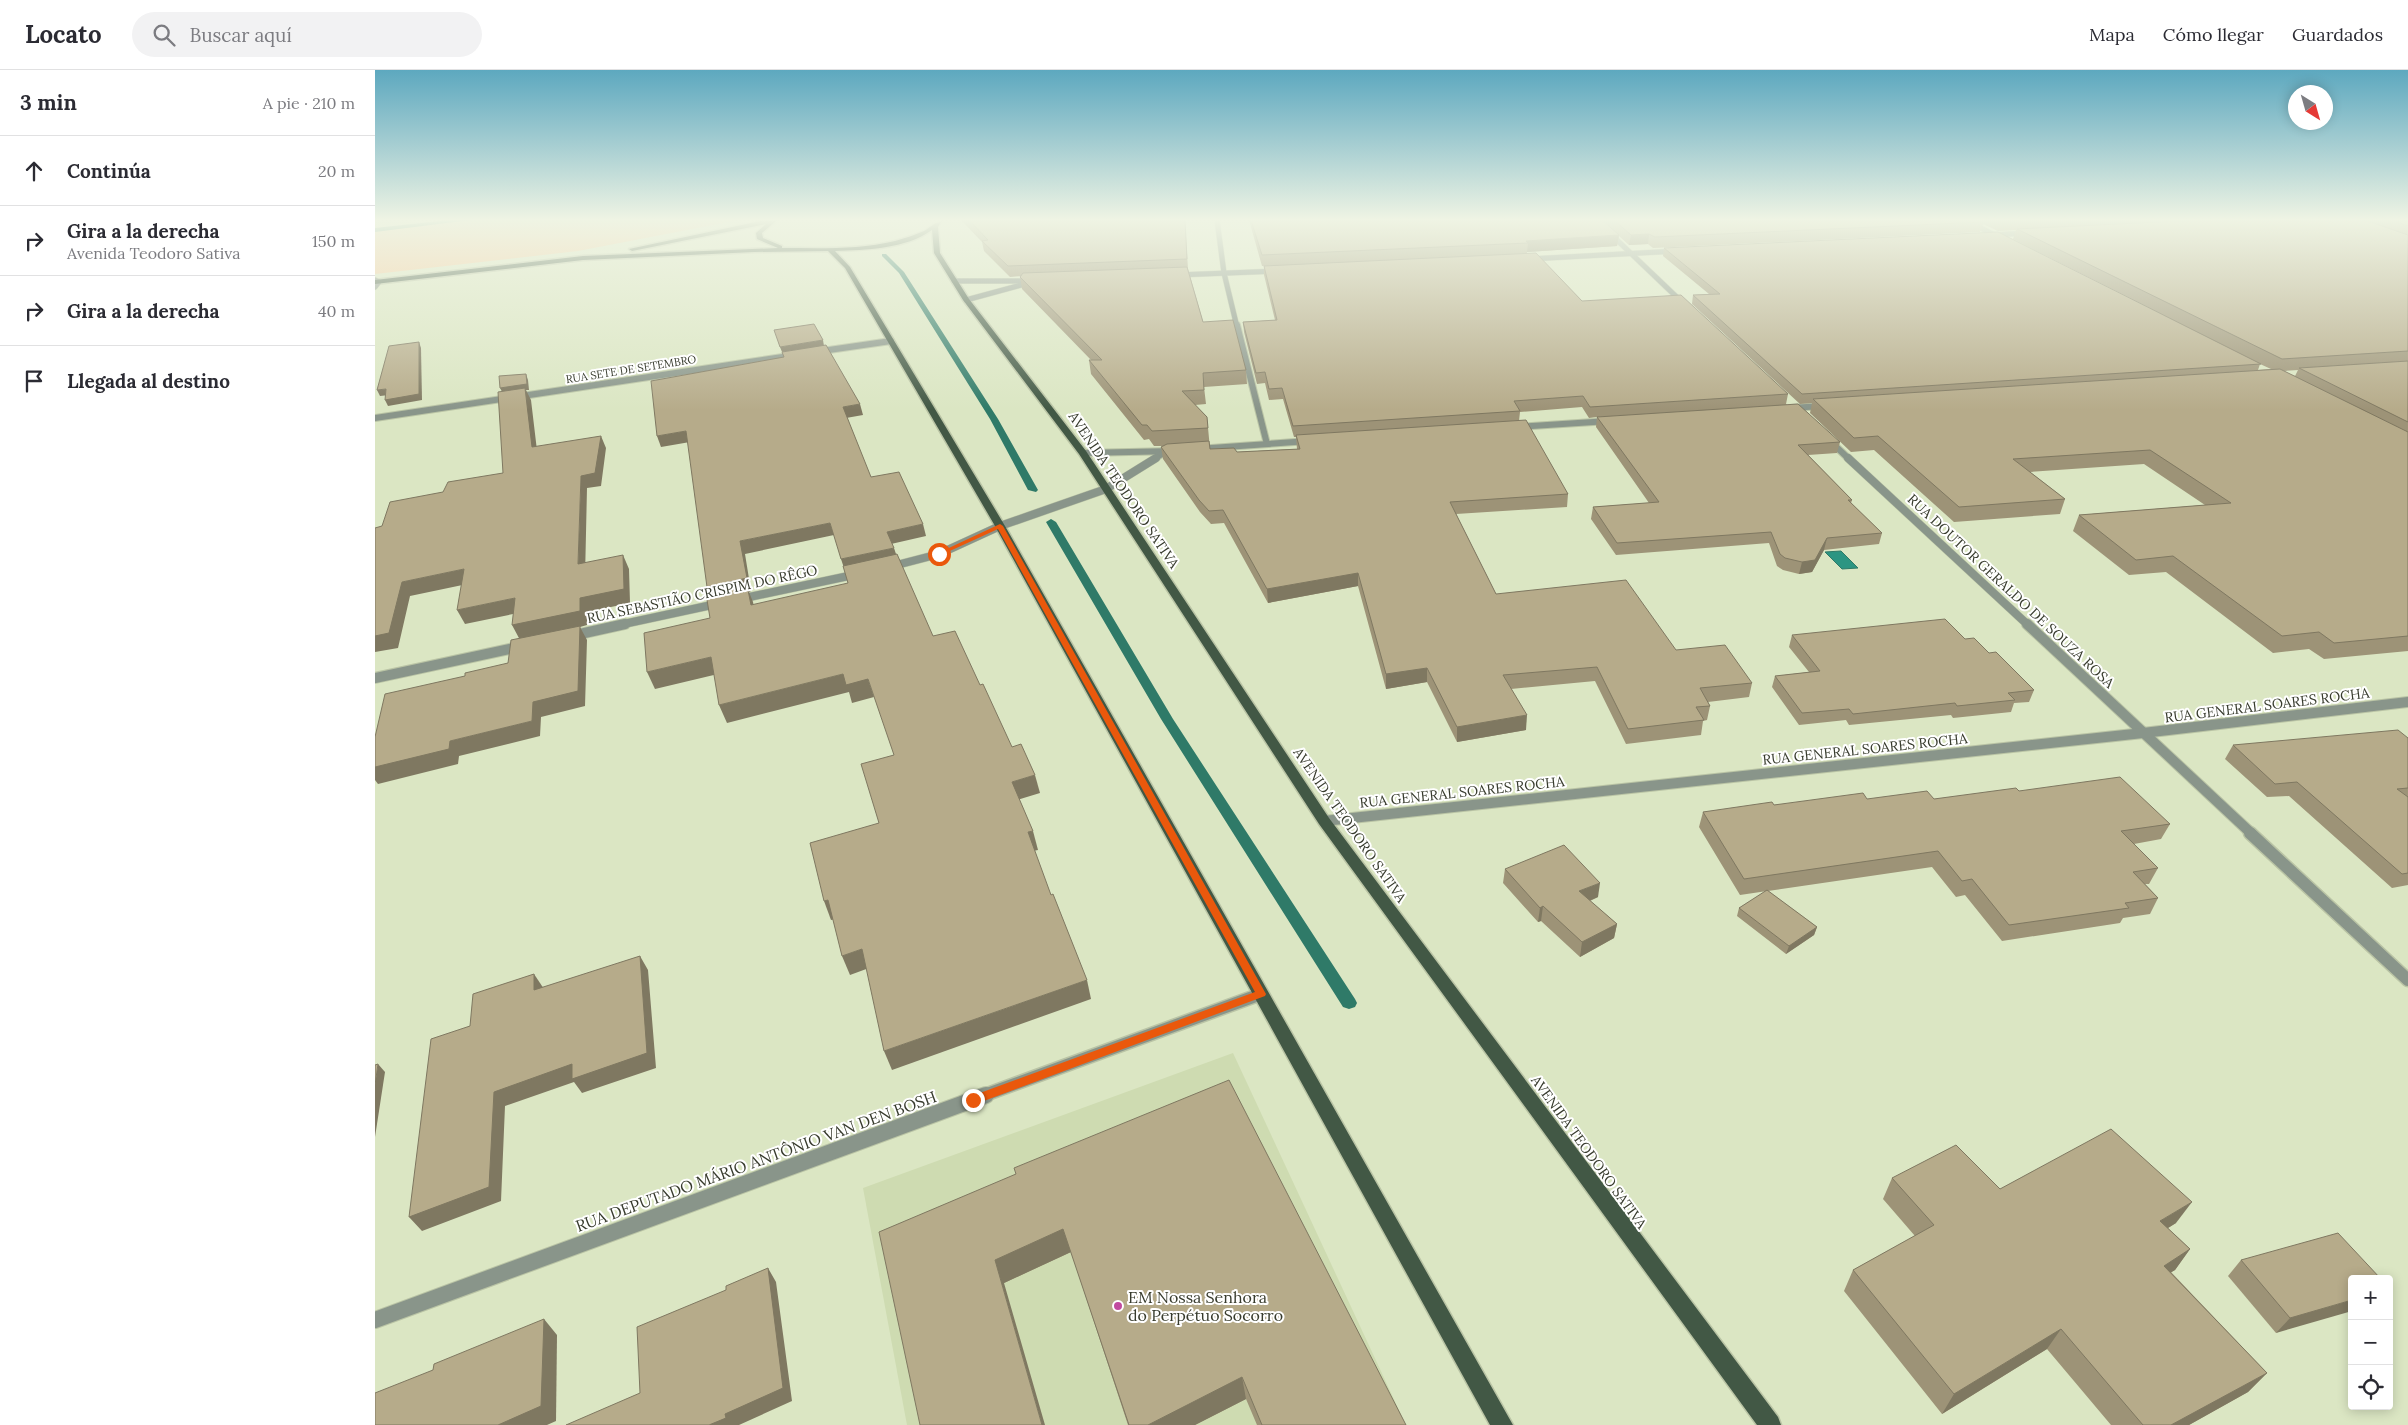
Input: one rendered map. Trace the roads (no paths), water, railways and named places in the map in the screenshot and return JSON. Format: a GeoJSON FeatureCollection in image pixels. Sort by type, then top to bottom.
{"type":"FeatureCollection","features":[{"type":"Feature","properties":{"kind":"main road"},"geometry":{"type":"LineString","coordinates":[[857,283],[1000,526],[1502,1425]]}},
{"type":"Feature","properties":{"kind":"main road","name":"AVENIDA TEODORO SATIVA"},"geometry":{"type":"LineString","coordinates":[[956,283],[966,300],[1083,453],[1324,821],[1770,1425]]}},
{"type":"Feature","properties":{"kind":"street"},"geometry":{"type":"LineString","coordinates":[[966,300],[1035,283]]}},
{"type":"Feature","properties":{"kind":"street"},"geometry":{"type":"LineString","coordinates":[[1226,283],[1267,444]]}},
{"type":"Feature","properties":{"kind":"street"},"geometry":{"type":"LineString","coordinates":[[1662,283],[1688,307]]}},
{"type":"Feature","properties":{"kind":"street","name":"RUA SETE DE SETEMBRO"},"geometry":{"type":"LineString","coordinates":[[375,418],[891,341]]}},
{"type":"Feature","properties":{"kind":"street"},"geometry":{"type":"LineString","coordinates":[[1792,408],[1834,405]]}},
{"type":"Feature","properties":{"kind":"street"},"geometry":{"type":"LineString","coordinates":[[1506,428],[1615,420]]}},
{"type":"Feature","properties":{"kind":"street","name":"RUA DOUTOR GERALDO DE SOUZA ROSA"},"geometry":{"type":"LineString","coordinates":[[1824,435],[2408,980]]}},
{"type":"Feature","properties":{"kind":"street"},"geometry":{"type":"LineString","coordinates":[[1083,453],[1166,452],[1316,441]]}},
{"type":"Feature","properties":{"kind":"street"},"geometry":{"type":"LineString","coordinates":[[877,570],[939,554],[1000,526],[1106,489],[1166,452]]}},
{"type":"Feature","properties":{"kind":"street","name":"RUA SEBASTIÃO CRISPIM DO RÊGO"},"geometry":{"type":"LineString","coordinates":[[558,639],[867,572]]}},
{"type":"Feature","properties":{"kind":"street"},"geometry":{"type":"LineString","coordinates":[[375,678],[529,645]]}},
{"type":"Feature","properties":{"kind":"street","name":"RUA GENERAL SOARES ROCHA"},"geometry":{"type":"LineString","coordinates":[[1324,821],[2143,734],[2408,702]]}},
{"type":"Feature","properties":{"kind":"street","name":"RUA DEPUTADO MÁRIO ANTÔNIO VAN DEN BOSH"},"geometry":{"type":"LineString","coordinates":[[375,1320],[1261,994]]}},
{"type":"Feature","properties":{"kind":"water"},"geometry":{"type":"Polygon","coordinates":[[[1841,551],[1858,568],[1842,569],[1825,552],[1841,551]]]}},
{"type":"Feature","properties":{"kind":"waterway"},"geometry":{"type":"LineString","coordinates":[[908,283],[994,419],[1033,490]]}},
{"type":"Feature","properties":{"kind":"waterway"},"geometry":{"type":"LineString","coordinates":[[1051,522],[1167,719],[1349,1003]]}},
{"type":"Feature","properties":{"kind":"place","name":"EM Nossa Senhora do Perpétuo Socorro"},"geometry":{"type":"Point","coordinates":[1118,1306]}}]}
